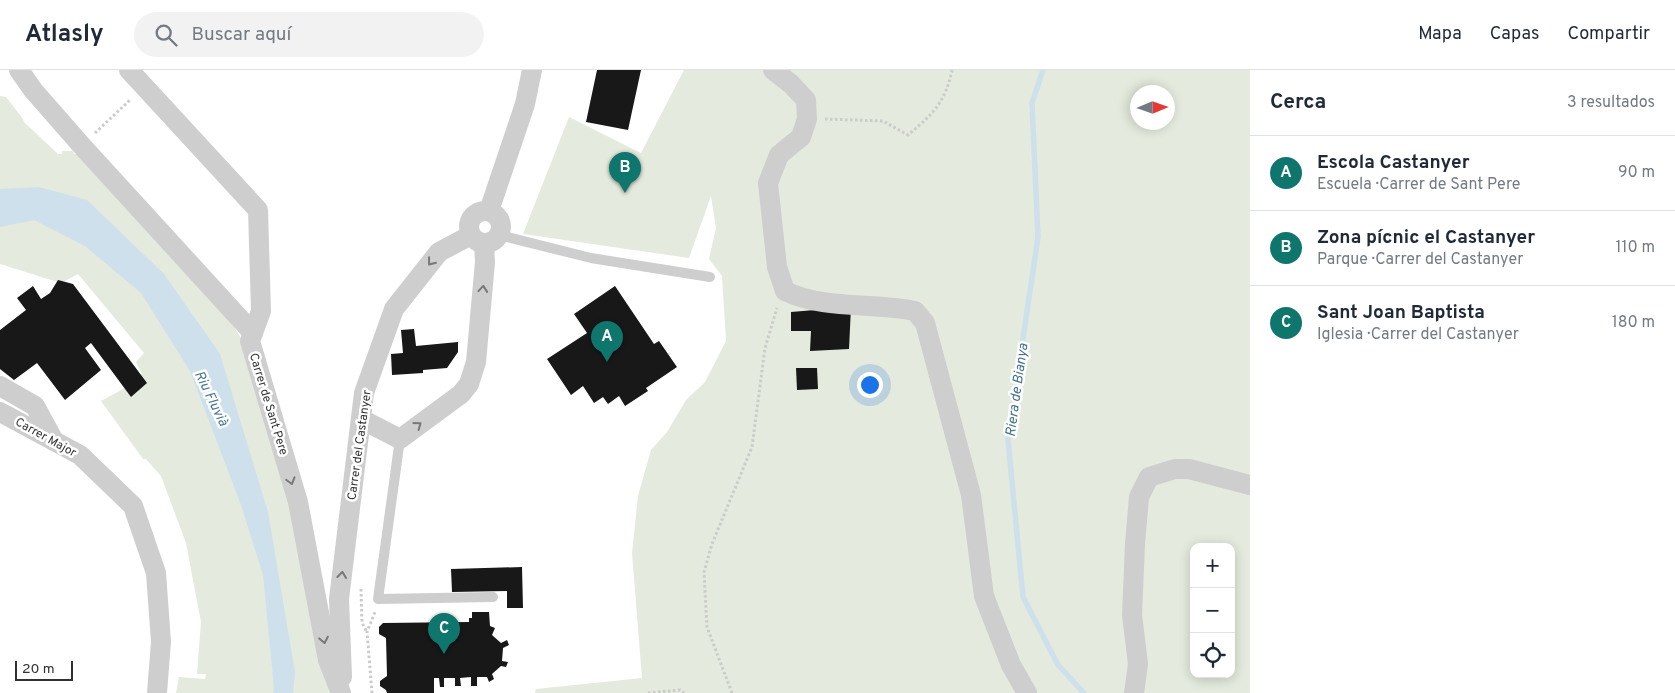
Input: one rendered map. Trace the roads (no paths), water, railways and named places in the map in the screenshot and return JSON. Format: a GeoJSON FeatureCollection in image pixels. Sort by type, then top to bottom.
{"type":"FeatureCollection","features":[{"type":"Feature","properties":{"kind":"street"},"geometry":{"type":"LineString","coordinates":[[19,70],[33,90],[82,146],[253,333]]}},
{"type":"Feature","properties":{"kind":"street","name":"Carrer de Sant Pere"},"geometry":{"type":"LineString","coordinates":[[129,70],[258,210],[261,311],[250,341],[298,502],[328,660],[342,693]]}},
{"type":"Feature","properties":{"kind":"street"},"geometry":{"type":"LineString","coordinates":[[489,211],[525,104],[532,70]]}},
{"type":"Feature","properties":{"kind":"street"},"geometry":{"type":"LineString","coordinates":[[773,70],[791,84],[806,100],[807,119],[800,137],[779,155],[768,183],[777,267],[785,292],[802,300],[896,307],[915,311],[925,323],[971,495],[984,596],[1011,665],[1027,693]]}},
{"type":"Feature","properties":{"kind":"street"},"geometry":{"type":"LineString","coordinates":[[361,419],[400,439],[461,394],[469,384],[476,362],[485,262],[485,238],[470,220],[482,211],[489,211],[499,218],[501,230],[485,238]]}},
{"type":"Feature","properties":{"kind":"street","name":"Carrer del Castanyer"},"geometry":{"type":"LineString","coordinates":[[342,693],[339,599],[364,393],[394,309],[439,252],[485,238]]}},
{"type":"Feature","properties":{"kind":"street"},"geometry":{"type":"LineString","coordinates":[[0,386],[35,406],[54,441]]}},
{"type":"Feature","properties":{"kind":"street","name":"Carrer Major"},"geometry":{"type":"LineString","coordinates":[[0,412],[80,455],[133,506],[156,572],[161,642],[157,693]]}},
{"type":"Feature","properties":{"kind":"street"},"geometry":{"type":"LineString","coordinates":[[1134,693],[1138,664],[1132,615],[1135,544],[1139,497],[1149,477],[1174,469],[1189,469],[1250,485]]}},
{"type":"Feature","properties":{"kind":"lane"},"geometry":{"type":"LineString","coordinates":[[485,238],[591,258],[710,277]]}},
{"type":"Feature","properties":{"kind":"lane"},"geometry":{"type":"LineString","coordinates":[[400,439],[378,599],[493,596]]}},
{"type":"Feature","properties":{"kind":"water","name":"Riu Fluvià"},"geometry":{"type":"Polygon","coordinates":[[[39,187],[87,200],[164,274],[220,354],[268,512],[295,672],[293,693],[273,693],[263,575],[241,505],[190,371],[141,293],[85,246],[34,220],[0,227],[0,189],[39,187]]]}},
{"type":"Feature","properties":{"kind":"waterway","name":"Riera de Bianya"},"geometry":{"type":"LineString","coordinates":[[1043,70],[1032,103],[1038,237],[1008,440],[1023,597],[1058,665],[1084,693]]}},
{"type":"Feature","properties":{"kind":"place","name":"Zona pícnic el Castanyer"},"geometry":{"type":"Point","coordinates":[625,193]}},
{"type":"Feature","properties":{"kind":"place","name":"Escola Castanyer"},"geometry":{"type":"Point","coordinates":[607,362]}},
{"type":"Feature","properties":{"kind":"place","name":"Sant Joan Baptista"},"geometry":{"type":"Point","coordinates":[444,654]}}]}
